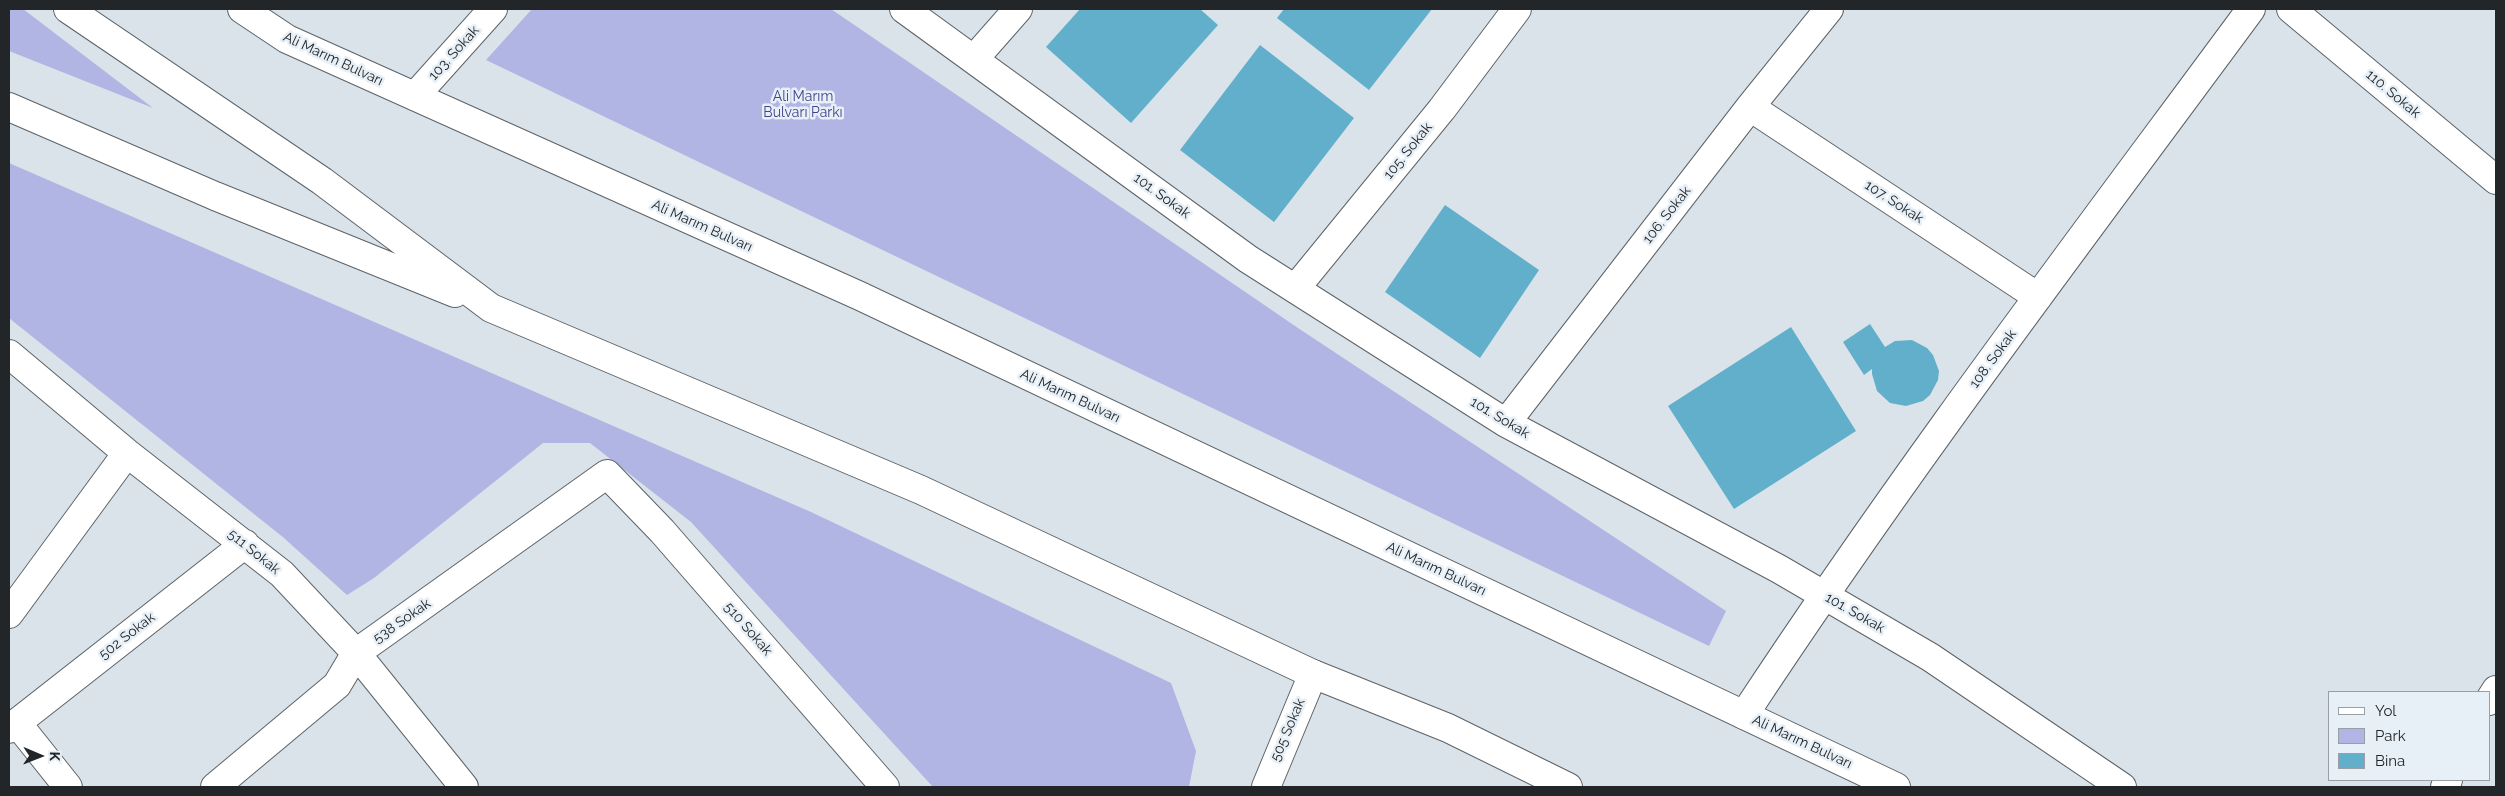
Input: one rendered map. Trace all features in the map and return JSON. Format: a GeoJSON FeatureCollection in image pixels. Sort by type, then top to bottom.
{"type":"FeatureCollection","features":[{"type":"Feature","properties":{"kind":"street"},"geometry":{"type":"LineString","coordinates":[[68,9],[322,181],[491,308]]}},
{"type":"Feature","properties":{"kind":"street","name":"Ali Marım Bulvarı"},"geometry":{"type":"LineString","coordinates":[[242,9],[286,39],[860,296],[1896,787]]}},
{"type":"Feature","properties":{"kind":"street","name":"103. Sokak"},"geometry":{"type":"LineString","coordinates":[[415,96],[493,9]]}},
{"type":"Feature","properties":{"kind":"street","name":"101. Sokak"},"geometry":{"type":"LineString","coordinates":[[904,9],[1248,259],[1506,423],[1823,595],[1930,657],[2122,787]]}},
{"type":"Feature","properties":{"kind":"street"},"geometry":{"type":"LineString","coordinates":[[974,59],[1018,9]]}},
{"type":"Feature","properties":{"kind":"street","name":"105. Sokak"},"geometry":{"type":"LineString","coordinates":[[1295,289],[1442,109],[1517,9]]}},
{"type":"Feature","properties":{"kind":"street","name":"106. Sokak"},"geometry":{"type":"LineString","coordinates":[[1506,423],[1750,107],[1829,9]]}},
{"type":"Feature","properties":{"kind":"street","name":"108. Sokak"},"geometry":{"type":"LineString","coordinates":[[1744,715],[1823,595],[2038,297],[2251,9]]}},
{"type":"Feature","properties":{"kind":"street","name":"110. Sokak"},"geometry":{"type":"LineString","coordinates":[[2290,9],[2496,180]]}},
{"type":"Feature","properties":{"kind":"street"},"geometry":{"type":"LineString","coordinates":[[9,107],[216,196],[491,308],[920,490],[1313,674],[1448,728],[1568,787]]}},
{"type":"Feature","properties":{"kind":"street","name":"107. Sokak"},"geometry":{"type":"LineString","coordinates":[[1750,107],[2038,297]]}},
{"type":"Feature","properties":{"kind":"street","name":"511 Sokak"},"geometry":{"type":"LineString","coordinates":[[9,354],[128,453],[282,574],[356,653],[464,787]]}},
{"type":"Feature","properties":{"kind":"street"},"geometry":{"type":"LineString","coordinates":[[9,614],[128,453]]}},
{"type":"Feature","properties":{"kind":"street","name":"538 Sokak"},"geometry":{"type":"LineString","coordinates":[[215,787],[337,685],[356,653],[608,474]]}},
{"type":"Feature","properties":{"kind":"street","name":"510 Sokak"},"geometry":{"type":"LineString","coordinates":[[608,474],[662,531],[885,787]]}},
{"type":"Feature","properties":{"kind":"street","name":"502 Sokak"},"geometry":{"type":"LineString","coordinates":[[13,726],[245,544]]}},
{"type":"Feature","properties":{"kind":"street","name":"505 Sokak"},"geometry":{"type":"LineString","coordinates":[[1266,787],[1313,674]]}},
{"type":"Feature","properties":{"kind":"street"},"geometry":{"type":"LineString","coordinates":[[13,726],[68,787]]}},
{"type":"Feature","properties":{"kind":"green space"},"geometry":{"type":"Polygon","coordinates":[[[9,9],[23,9],[153,108],[9,51],[9,9]]]}},
{"type":"Feature","properties":{"kind":"green space","name":"Ali Marım Bulvarı Parkı"},"geometry":{"type":"Polygon","coordinates":[[[532,9],[831,9],[1298,328],[1726,611],[1709,646],[486,60],[532,9]]]}},
{"type":"Feature","properties":{"kind":"green space"},"geometry":{"type":"Polygon","coordinates":[[[9,163],[811,512],[1171,683],[1196,751],[1189,787],[933,787],[691,522],[590,443],[543,443],[374,578],[347,595],[284,538],[9,318],[9,163]]]}},
{"type":"Feature","properties":{"kind":"building"},"geometry":{"type":"Polygon","coordinates":[[[1080,9],[1200,9],[1218,25],[1131,123],[1046,47],[1080,9]]]}},
{"type":"Feature","properties":{"kind":"building"},"geometry":{"type":"Polygon","coordinates":[[[1284,9],[1432,9],[1369,90],[1277,18],[1284,9]]]}},
{"type":"Feature","properties":{"kind":"building"},"geometry":{"type":"Polygon","coordinates":[[[1260,45],[1354,118],[1274,222],[1180,150],[1260,45]]]}},
{"type":"Feature","properties":{"kind":"building"},"geometry":{"type":"Polygon","coordinates":[[[1445,205],[1539,270],[1480,358],[1385,292],[1445,205]]]}},
{"type":"Feature","properties":{"kind":"building"},"geometry":{"type":"Polygon","coordinates":[[[1870,324],[1885,347],[1895,341],[1912,340],[1927,348],[1933,355],[1939,371],[1938,380],[1930,395],[1923,401],[1906,406],[1890,403],[1877,391],[1872,369],[1864,375],[1843,342],[1870,324]]]}},
{"type":"Feature","properties":{"kind":"building"},"geometry":{"type":"Polygon","coordinates":[[[1791,327],[1856,431],[1734,509],[1668,406],[1791,327]]]}}]}
